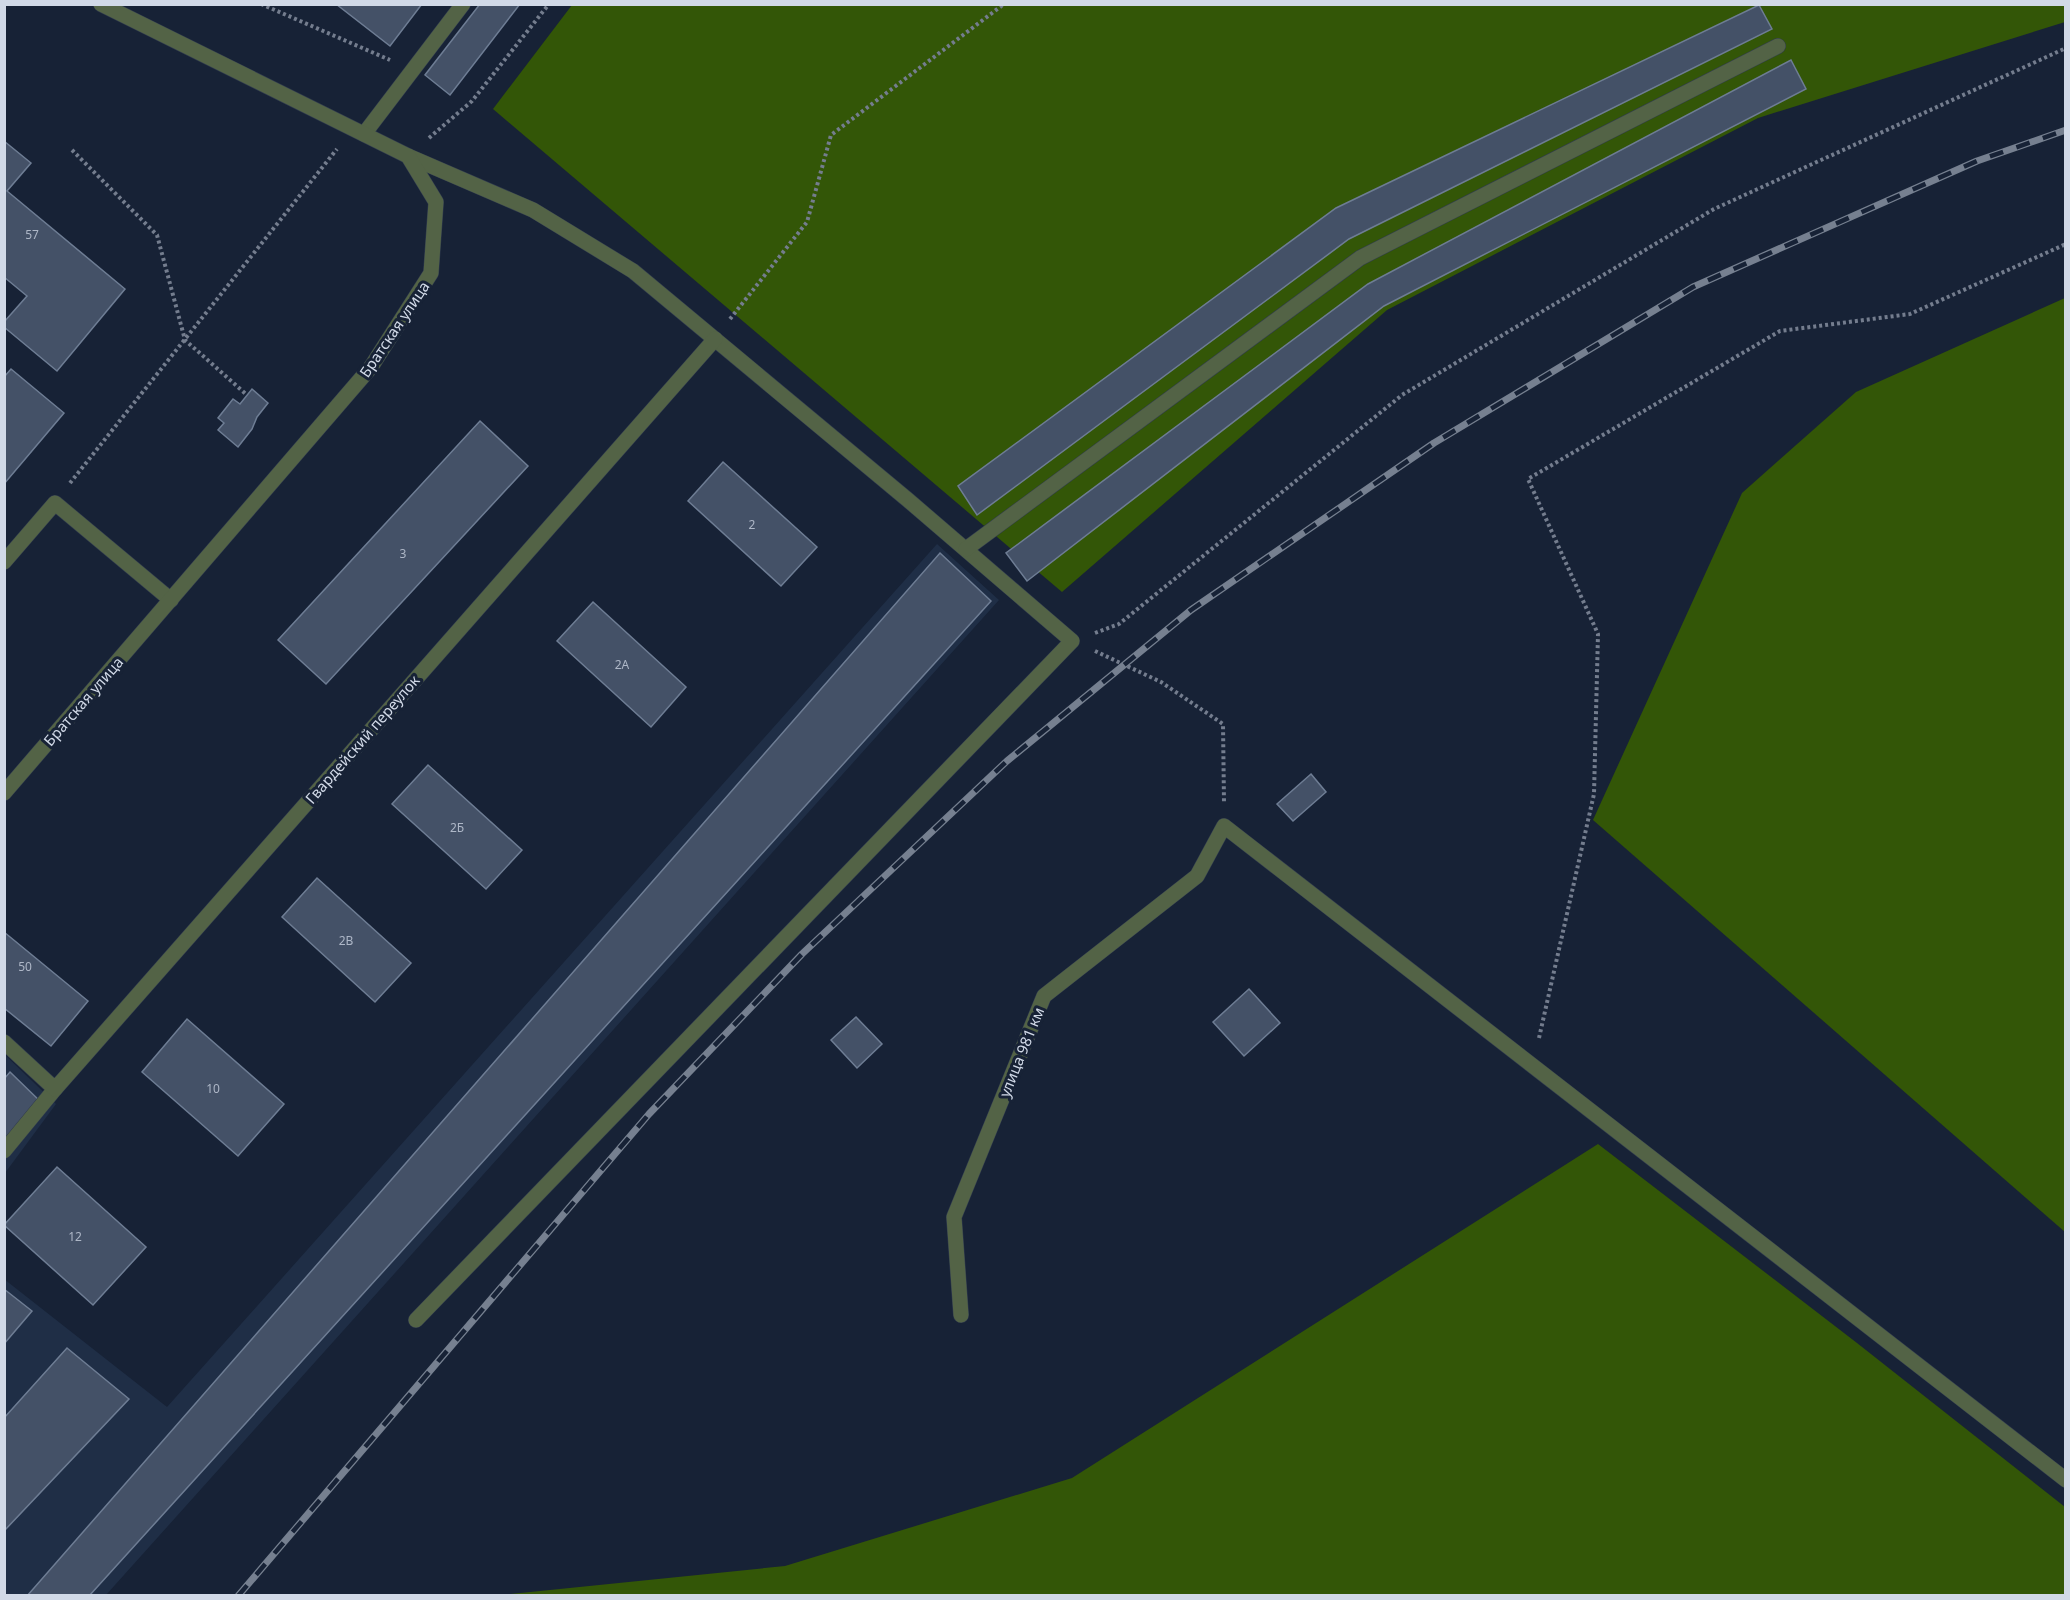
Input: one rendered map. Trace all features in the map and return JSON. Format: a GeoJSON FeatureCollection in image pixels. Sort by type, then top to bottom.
{"type":"FeatureCollection","features":[{"type":"Feature","properties":{"kind":"street"},"geometry":{"type":"LineString","coordinates":[[101,4],[408,156],[532,210],[633,272],[966,549],[1072,641],[416,1320]]}},
{"type":"Feature","properties":{"kind":"street"},"geometry":{"type":"LineString","coordinates":[[358,132],[413,70],[463,4]]}},
{"type":"Feature","properties":{"kind":"street"},"geometry":{"type":"LineString","coordinates":[[966,549],[1360,258],[1778,46]]}},
{"type":"Feature","properties":{"kind":"street","name":"Братская улица"},"geometry":{"type":"LineString","coordinates":[[4,792],[371,367],[431,273],[436,202],[408,156]]}},
{"type":"Feature","properties":{"kind":"street","name":"Гвардейский переулок"},"geometry":{"type":"LineString","coordinates":[[4,1151],[54,1089],[715,339]]}},
{"type":"Feature","properties":{"kind":"street"},"geometry":{"type":"LineString","coordinates":[[4,562],[55,503],[171,600]]}},
{"type":"Feature","properties":{"kind":"street"},"geometry":{"type":"LineString","coordinates":[[1224,826],[2066,1480]]}},
{"type":"Feature","properties":{"kind":"street","name":"улица 981 км"},"geometry":{"type":"LineString","coordinates":[[961,1315],[954,1217],[1044,996],[1197,876],[1224,826]]}},
{"type":"Feature","properties":{"kind":"street"},"geometry":{"type":"LineString","coordinates":[[4,1042],[54,1089]]}},
{"type":"Feature","properties":{"kind":"path"},"geometry":{"type":"LineString","coordinates":[[261,4],[413,70]]}},
{"type":"Feature","properties":{"kind":"path"},"geometry":{"type":"LineString","coordinates":[[408,156],[472,101],[549,4]]}},
{"type":"Feature","properties":{"kind":"path"},"geometry":{"type":"LineString","coordinates":[[715,339],[807,222],[831,135],[1005,4]]}},
{"type":"Feature","properties":{"kind":"path"},"geometry":{"type":"LineString","coordinates":[[1072,641],[1119,624],[1402,395],[1714,209],[2066,48]]}},
{"type":"Feature","properties":{"kind":"path"},"geometry":{"type":"LineString","coordinates":[[55,503],[185,340],[358,132]]}},
{"type":"Feature","properties":{"kind":"path"},"geometry":{"type":"LineString","coordinates":[[72,150],[157,235],[185,340],[247,395]]}},
{"type":"Feature","properties":{"kind":"path"},"geometry":{"type":"LineString","coordinates":[[1533,1066],[1594,794],[1598,634],[1528,479],[1780,331],[1910,314],[2066,244]]}},
{"type":"Feature","properties":{"kind":"path"},"geometry":{"type":"LineString","coordinates":[[1072,641],[1161,682],[1223,724],[1224,826]]}},
{"type":"Feature","properties":{"kind":"shaded area"},"geometry":{"type":"Polygon","coordinates":[[[937,544],[999,600],[106,1595],[5,1595],[4,1279],[167,1407],[937,544]]]}},
{"type":"Feature","properties":{"kind":"shaded area"},"geometry":{"type":"Polygon","coordinates":[[[5,1055],[56,1104],[5,1173],[5,1055]]]}},
{"type":"Feature","properties":{"kind":"green space"},"geometry":{"type":"Polygon","coordinates":[[[572,5],[2065,5],[2065,22],[1758,118],[1387,310],[1062,592],[493,109],[572,5]]]}},
{"type":"Feature","properties":{"kind":"green space"},"geometry":{"type":"Polygon","coordinates":[[[2065,298],[2065,1232],[1593,820],[1742,493],[1856,392],[2065,298]]]}},
{"type":"Feature","properties":{"kind":"green space"},"geometry":{"type":"Polygon","coordinates":[[[1598,1144],[1857,1343],[2065,1507],[2065,1595],[500,1595],[785,1566],[1072,1478],[1598,1144]]]}},
{"type":"Feature","properties":{"kind":"building"},"geometry":{"type":"Polygon","coordinates":[[[336,4],[422,4],[390,46],[336,4]]]}},
{"type":"Feature","properties":{"kind":"building"},"geometry":{"type":"Polygon","coordinates":[[[480,4],[520,4],[450,95],[425,75],[480,4]]]}},
{"type":"Feature","properties":{"kind":"building"},"geometry":{"type":"Polygon","coordinates":[[[1759,5],[1772,29],[1349,239],[977,515],[958,486],[1336,208],[1759,5]]]}},
{"type":"Feature","properties":{"kind":"building"},"geometry":{"type":"Polygon","coordinates":[[[1791,60],[1806,89],[1384,306],[1027,581],[1006,553],[1368,284],[1791,60]]]}},
{"type":"Feature","properties":{"kind":"building"},"geometry":{"type":"Polygon","coordinates":[[[4,141],[31,163],[7,191],[125,289],[57,371],[4,327],[4,322],[27,296],[4,277],[4,141]]]}},
{"type":"Feature","properties":{"kind":"building"},"geometry":{"type":"Polygon","coordinates":[[[11,369],[64,413],[4,484],[4,377],[11,369]]]}},
{"type":"Feature","properties":{"kind":"building"},"geometry":{"type":"Polygon","coordinates":[[[252,389],[268,403],[238,447],[218,430],[224,423],[218,418],[233,399],[240,404],[252,389]]]}},
{"type":"Feature","properties":{"kind":"building"},"geometry":{"type":"Polygon","coordinates":[[[480,421],[528,466],[326,684],[278,640],[480,421]]]}},
{"type":"Feature","properties":{"kind":"building"},"geometry":{"type":"Polygon","coordinates":[[[723,462],[817,547],[781,586],[688,501],[723,462]]]}},
{"type":"Feature","properties":{"kind":"building"},"geometry":{"type":"Polygon","coordinates":[[[940,553],[991,601],[89,1596],[27,1596],[940,553]]]}},
{"type":"Feature","properties":{"kind":"building"},"geometry":{"type":"Polygon","coordinates":[[[593,602],[686,687],[651,727],[557,641],[593,602]]]}},
{"type":"Feature","properties":{"kind":"building"},"geometry":{"type":"Polygon","coordinates":[[[428,765],[522,850],[486,889],[392,804],[428,765]]]}},
{"type":"Feature","properties":{"kind":"building"},"geometry":{"type":"Polygon","coordinates":[[[1311,774],[1326,792],[1293,821],[1277,804],[1311,774]]]}},
{"type":"Feature","properties":{"kind":"building"},"geometry":{"type":"Polygon","coordinates":[[[317,878],[411,963],[375,1002],[282,917],[317,878]]]}},
{"type":"Feature","properties":{"kind":"building"},"geometry":{"type":"Polygon","coordinates":[[[4,932],[88,1001],[51,1046],[4,1008],[4,932]]]}},
{"type":"Feature","properties":{"kind":"building"},"geometry":{"type":"Polygon","coordinates":[[[1249,989],[1280,1023],[1244,1056],[1213,1022],[1249,989]]]}},
{"type":"Feature","properties":{"kind":"building"},"geometry":{"type":"Polygon","coordinates":[[[856,1017],[882,1044],[857,1068],[831,1040],[856,1017]]]}},
{"type":"Feature","properties":{"kind":"building"},"geometry":{"type":"Polygon","coordinates":[[[187,1019],[284,1104],[238,1156],[142,1072],[187,1019]]]}},
{"type":"Feature","properties":{"kind":"building"},"geometry":{"type":"Polygon","coordinates":[[[10,1072],[45,1106],[4,1155],[4,1079],[10,1072]]]}},
{"type":"Feature","properties":{"kind":"building"},"geometry":{"type":"Polygon","coordinates":[[[57,1167],[146,1247],[93,1305],[4,1225],[57,1167]]]}},
{"type":"Feature","properties":{"kind":"building"},"geometry":{"type":"Polygon","coordinates":[[[4,1289],[32,1311],[4,1344],[4,1289]]]}},
{"type":"Feature","properties":{"kind":"building"},"geometry":{"type":"Polygon","coordinates":[[[67,1348],[129,1399],[4,1531],[4,1418],[67,1348]]]}},
{"type":"Feature","properties":{"kind":"railway"},"geometry":{"type":"LineString","coordinates":[[238,1596],[649,1114],[802,954],[1007,761],[1191,610],[1434,443],[1693,287],[1977,161],[2066,130]]}}]}
